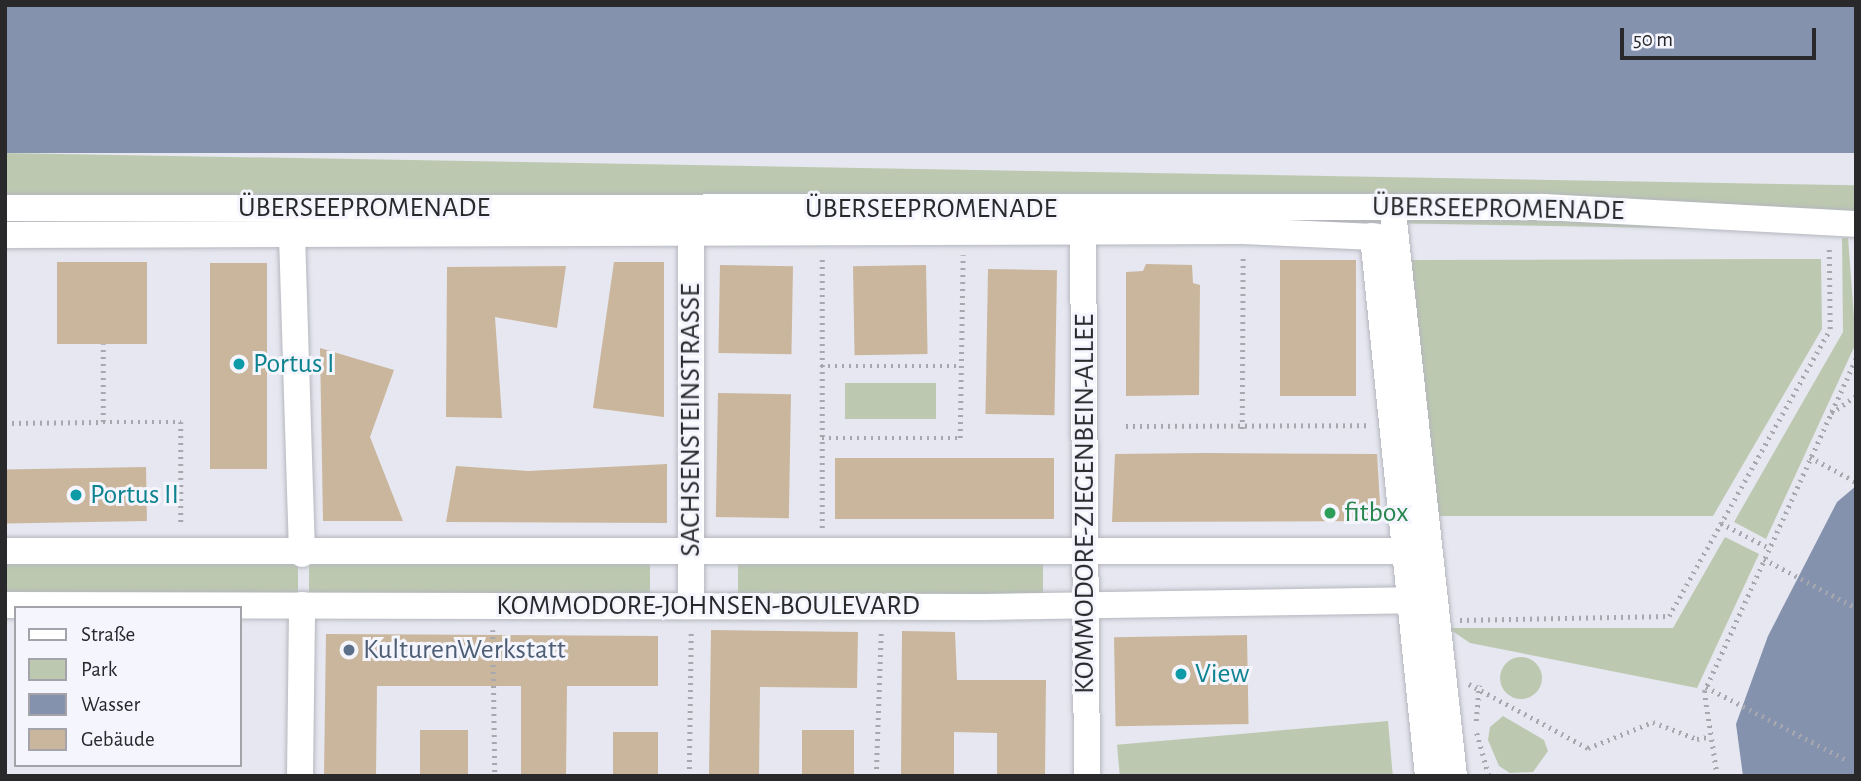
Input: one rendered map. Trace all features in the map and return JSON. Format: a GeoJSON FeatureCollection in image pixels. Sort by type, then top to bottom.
{"type":"FeatureCollection","features":[{"type":"Feature","properties":{"kind":"street"},"geometry":{"type":"LineString","coordinates":[[1392,206],[1384,237],[1406,551],[1428,776]]}},
{"type":"Feature","properties":{"kind":"street","name":"ÜBERSEEPROMENADE"},"geometry":{"type":"LineString","coordinates":[[5,208],[1543,207],[1856,224]]}},
{"type":"Feature","properties":{"kind":"street","name":"ÜBERSEEPROMENADE"},"geometry":{"type":"LineString","coordinates":[[5,235],[822,235],[1243,231],[1384,237]]}},
{"type":"Feature","properties":{"kind":"street","name":"KOMMODORE-ZIEGENBEIN-ALLEE"},"geometry":{"type":"LineString","coordinates":[[1083,233],[1087,776]]}},
{"type":"Feature","properties":{"kind":"street"},"geometry":{"type":"LineString","coordinates":[[292,235],[302,554]]}},
{"type":"Feature","properties":{"kind":"street","name":"SACHSENSTEINSTRASSE"},"geometry":{"type":"LineString","coordinates":[[691,235],[691,605]]}},
{"type":"Feature","properties":{"kind":"street"},"geometry":{"type":"LineString","coordinates":[[1384,237],[1437,621],[1454,776]]}},
{"type":"Feature","properties":{"kind":"street","name":"KOMMODORE-JOHNSEN-BOULEVARD"},"geometry":{"type":"LineString","coordinates":[[5,551],[690,554],[1406,551]]}},
{"type":"Feature","properties":{"kind":"street","name":"KOMMODORE-JOHNSEN-BOULEVARD"},"geometry":{"type":"LineString","coordinates":[[5,605],[1087,606],[1411,600]]}},
{"type":"Feature","properties":{"kind":"street"},"geometry":{"type":"LineString","coordinates":[[300,776],[302,605]]}},
{"type":"Feature","properties":{"kind":"path"},"geometry":{"type":"LineString","coordinates":[[1437,621],[1669,616],[1830,329],[1829,224]]}},
{"type":"Feature","properties":{"kind":"path"},"geometry":{"type":"LineString","coordinates":[[1242,429],[1243,231]]}},
{"type":"Feature","properties":{"kind":"path"},"geometry":{"type":"LineString","coordinates":[[822,438],[960,438],[963,233]]}},
{"type":"Feature","properties":{"kind":"path"},"geometry":{"type":"LineString","coordinates":[[822,235],[822,553]]}},
{"type":"Feature","properties":{"kind":"path"},"geometry":{"type":"LineString","coordinates":[[103,344],[103,422]]}},
{"type":"Feature","properties":{"kind":"path"},"geometry":{"type":"LineString","coordinates":[[1717,776],[1706,687],[1856,358]]}},
{"type":"Feature","properties":{"kind":"path"},"geometry":{"type":"LineString","coordinates":[[821,366],[960,366]]}},
{"type":"Feature","properties":{"kind":"path"},"geometry":{"type":"LineString","coordinates":[[1830,413],[1856,396]]}},
{"type":"Feature","properties":{"kind":"path"},"geometry":{"type":"LineString","coordinates":[[5,423],[181,422],[181,553]]}},
{"type":"Feature","properties":{"kind":"path"},"geometry":{"type":"LineString","coordinates":[[1126,426],[1242,429],[1369,425]]}},
{"type":"Feature","properties":{"kind":"path"},"geometry":{"type":"LineString","coordinates":[[1810,457],[1856,482]]}},
{"type":"Feature","properties":{"kind":"path"},"geometry":{"type":"LineString","coordinates":[[1721,523],[1769,548]]}},
{"type":"Feature","properties":{"kind":"path"},"geometry":{"type":"LineString","coordinates":[[1764,559],[1856,608]]}},
{"type":"Feature","properties":{"kind":"path"},"geometry":{"type":"LineString","coordinates":[[493,605],[495,776]]}},
{"type":"Feature","properties":{"kind":"path"},"geometry":{"type":"LineString","coordinates":[[689,776],[691,605]]}},
{"type":"Feature","properties":{"kind":"path"},"geometry":{"type":"LineString","coordinates":[[876,776],[882,606]]}},
{"type":"Feature","properties":{"kind":"path"},"geometry":{"type":"LineString","coordinates":[[1444,684],[1479,685],[1588,748],[1653,722],[1697,739],[1711,736]]}},
{"type":"Feature","properties":{"kind":"path"},"geometry":{"type":"LineString","coordinates":[[1479,685],[1475,729],[1489,776]]}},
{"type":"Feature","properties":{"kind":"path"},"geometry":{"type":"LineString","coordinates":[[1706,687],[1845,759]]}},
{"type":"Feature","properties":{"kind":"green space"},"geometry":{"type":"Polygon","coordinates":[[[5,153],[1856,185],[1855,231],[5,199],[5,153]]]}},
{"type":"Feature","properties":{"kind":"green space"},"geometry":{"type":"Polygon","coordinates":[[[1842,238],[1848,238],[1856,343],[1766,539],[1734,522],[1843,332],[1842,238]]]}},
{"type":"Feature","properties":{"kind":"green space"},"geometry":{"type":"Polygon","coordinates":[[[1821,259],[1822,329],[1713,516],[1438,516],[1409,260],[1821,259]]]}},
{"type":"Feature","properties":{"kind":"green space"},"geometry":{"type":"Polygon","coordinates":[[[845,383],[936,383],[936,419],[845,419],[845,383]]]}},
{"type":"Feature","properties":{"kind":"green space"},"geometry":{"type":"Polygon","coordinates":[[[1725,537],[1759,554],[1697,688],[1470,643],[1448,628],[1673,628],[1725,537]]]}},
{"type":"Feature","properties":{"kind":"green space"},"geometry":{"type":"Polygon","coordinates":[[[738,561],[1043,561],[1043,594],[738,594],[738,561]]]}},
{"type":"Feature","properties":{"kind":"green space"},"geometry":{"type":"Polygon","coordinates":[[[5,562],[298,562],[298,596],[5,596],[5,562]]]}},
{"type":"Feature","properties":{"kind":"green space"},"geometry":{"type":"Polygon","coordinates":[[[309,562],[650,562],[650,595],[309,595],[309,562]]]}},
{"type":"Feature","properties":{"kind":"green space"},"geometry":{"type":"Polygon","coordinates":[[[1521,657],[1536,663],[1542,678],[1536,693],[1521,699],[1506,693],[1500,678],[1506,663],[1521,657]]]}},
{"type":"Feature","properties":{"kind":"green space"},"geometry":{"type":"Polygon","coordinates":[[[1503,716],[1544,740],[1548,751],[1533,772],[1510,773],[1499,766],[1488,740],[1490,727],[1503,716]]]}},
{"type":"Feature","properties":{"kind":"green space"},"geometry":{"type":"Polygon","coordinates":[[[1388,721],[1393,776],[1120,776],[1117,745],[1388,721]]]}},
{"type":"Feature","properties":{"kind":"water"},"geometry":{"type":"Polygon","coordinates":[[[5,5],[1856,5],[1856,153],[5,153],[5,5]]]}},
{"type":"Feature","properties":{"kind":"water"},"geometry":{"type":"Polygon","coordinates":[[[1856,486],[1856,776],[1743,776],[1736,724],[1768,636],[1837,502],[1856,486]]]}},
{"type":"Feature","properties":{"kind":"building"},"geometry":{"type":"Polygon","coordinates":[[[1280,260],[1356,260],[1356,396],[1280,396],[1280,260]]]}},
{"type":"Feature","properties":{"kind":"building"},"geometry":{"type":"Polygon","coordinates":[[[57,262],[147,262],[147,344],[57,344],[57,262]]]}},
{"type":"Feature","properties":{"kind":"building"},"geometry":{"type":"Polygon","coordinates":[[[614,262],[664,262],[664,417],[593,408],[614,262]]]}},
{"type":"Feature","properties":{"kind":"building","name":"Portus I"},"geometry":{"type":"Polygon","coordinates":[[[210,263],[267,263],[267,469],[210,469],[210,263]]]}},
{"type":"Feature","properties":{"kind":"building"},"geometry":{"type":"Polygon","coordinates":[[[1146,264],[1192,265],[1193,283],[1200,285],[1199,395],[1126,396],[1126,272],[1143,271],[1146,264]]]}},
{"type":"Feature","properties":{"kind":"building"},"geometry":{"type":"Polygon","coordinates":[[[720,265],[793,266],[791,354],[718,353],[720,265]]]}},
{"type":"Feature","properties":{"kind":"building"},"geometry":{"type":"Polygon","coordinates":[[[926,265],[928,354],[855,355],[853,266],[926,265]]]}},
{"type":"Feature","properties":{"kind":"building"},"geometry":{"type":"Polygon","coordinates":[[[566,266],[557,328],[495,317],[502,418],[446,417],[447,267],[566,266]]]}},
{"type":"Feature","properties":{"kind":"building"},"geometry":{"type":"Polygon","coordinates":[[[988,269],[1057,270],[1054,415],[985,414],[988,269]]]}},
{"type":"Feature","properties":{"kind":"building"},"geometry":{"type":"Polygon","coordinates":[[[320,348],[394,370],[370,437],[403,521],[323,521],[320,348]]]}},
{"type":"Feature","properties":{"kind":"building"},"geometry":{"type":"Polygon","coordinates":[[[718,393],[791,394],[789,518],[716,517],[718,393]]]}},
{"type":"Feature","properties":{"kind":"building"},"geometry":{"type":"Polygon","coordinates":[[[1115,454],[1377,454],[1381,521],[1112,522],[1115,454]]]}},
{"type":"Feature","properties":{"kind":"building"},"geometry":{"type":"Polygon","coordinates":[[[835,458],[1054,458],[1054,519],[835,519],[835,458]]]}},
{"type":"Feature","properties":{"kind":"building"},"geometry":{"type":"Polygon","coordinates":[[[667,464],[667,523],[446,522],[456,466],[528,471],[667,464]]]}},
{"type":"Feature","properties":{"kind":"building","name":"Portus II"},"geometry":{"type":"Polygon","coordinates":[[[146,467],[147,521],[6,523],[5,469],[146,467]]]}},
{"type":"Feature","properties":{"kind":"building"},"geometry":{"type":"Polygon","coordinates":[[[711,630],[858,632],[857,688],[760,687],[759,776],[709,776],[711,630]]]}},
{"type":"Feature","properties":{"kind":"building"},"geometry":{"type":"Polygon","coordinates":[[[902,631],[955,632],[957,680],[1046,680],[1045,776],[997,776],[997,733],[954,732],[954,776],[901,776],[902,631]]]}},
{"type":"Feature","properties":{"kind":"building"},"geometry":{"type":"Polygon","coordinates":[[[326,634],[658,636],[658,686],[567,686],[566,776],[521,776],[521,686],[377,686],[376,776],[324,776],[326,634]]]}},
{"type":"Feature","properties":{"kind":"building","name":"View"},"geometry":{"type":"Polygon","coordinates":[[[1247,635],[1249,724],[1116,726],[1114,637],[1247,635]]]}},
{"type":"Feature","properties":{"kind":"building"},"geometry":{"type":"Polygon","coordinates":[[[420,730],[468,730],[468,776],[420,776],[420,730]]]}},
{"type":"Feature","properties":{"kind":"building"},"geometry":{"type":"Polygon","coordinates":[[[802,730],[854,730],[854,776],[802,776],[802,730]]]}},
{"type":"Feature","properties":{"kind":"building"},"geometry":{"type":"Polygon","coordinates":[[[613,732],[658,732],[658,776],[613,776],[613,732]]]}},
{"type":"Feature","properties":{"kind":"place","name":"Portus I"},"geometry":{"type":"Point","coordinates":[239,364]}},
{"type":"Feature","properties":{"kind":"place","name":"Portus II"},"geometry":{"type":"Point","coordinates":[76,495]}},
{"type":"Feature","properties":{"kind":"place","name":"fitbox"},"geometry":{"type":"Point","coordinates":[1330,513]}},
{"type":"Feature","properties":{"kind":"place","name":"KulturenWerkstatt"},"geometry":{"type":"Point","coordinates":[349,650]}},
{"type":"Feature","properties":{"kind":"place","name":"View"},"geometry":{"type":"Point","coordinates":[1181,674]}}]}
